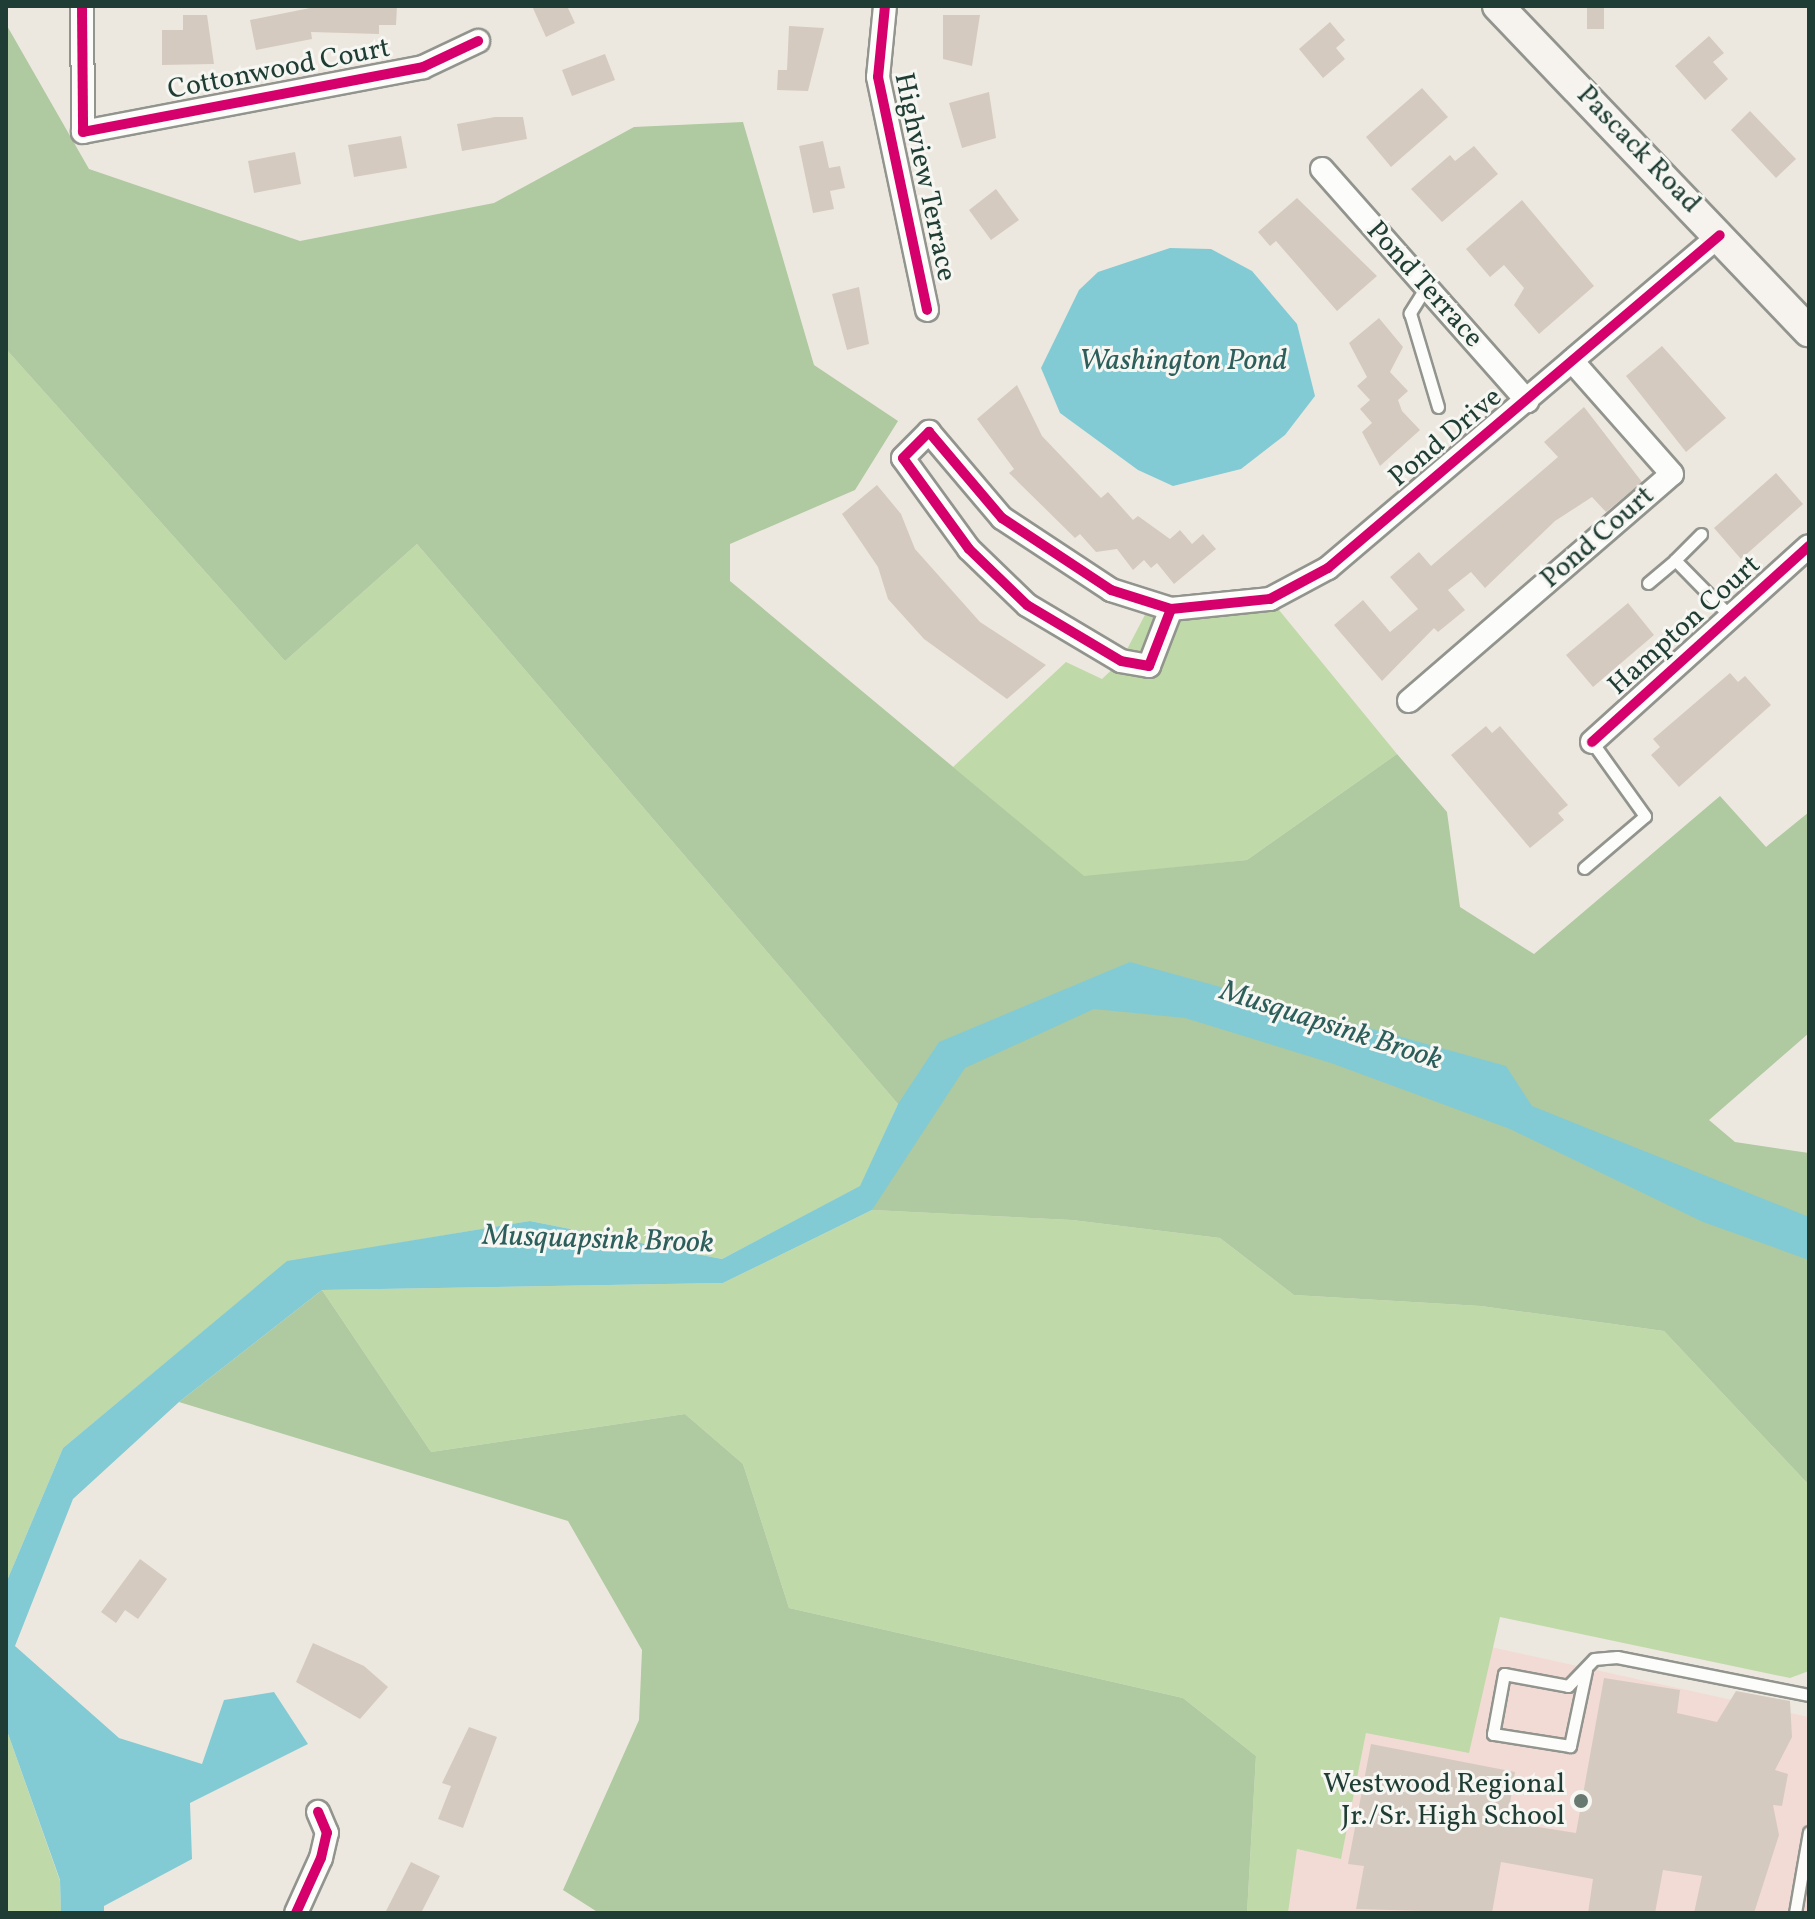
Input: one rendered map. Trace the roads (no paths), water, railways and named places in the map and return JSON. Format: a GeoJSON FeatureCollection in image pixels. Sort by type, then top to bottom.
{"type":"FeatureCollection","features":[{"type":"Feature","properties":{"kind":"main road","name":"Pascack Road"},"geometry":{"type":"LineString","coordinates":[[1498,6],[1809,331]]}},
{"type":"Feature","properties":{"kind":"street","name":"Cottonwood Court"},"geometry":{"type":"LineString","coordinates":[[82,6],[83,132],[423,67],[478,41]]}},
{"type":"Feature","properties":{"kind":"street","name":"Highview Terrace"},"geometry":{"type":"LineString","coordinates":[[885,6],[878,77],[927,310]]}},
{"type":"Feature","properties":{"kind":"street","name":"Pond Terrace"},"geometry":{"type":"LineString","coordinates":[[1322,169],[1527,401]]}},
{"type":"Feature","properties":{"kind":"street","name":"Pond Drive"},"geometry":{"type":"LineString","coordinates":[[1171,609],[1149,666],[1121,661],[1027,605],[969,549],[903,458],[929,432],[1034,544],[1111,590],[1171,609],[1240,607],[1298,587],[1527,401],[1720,235]]}},
{"type":"Feature","properties":{"kind":"street","name":"Pond Court"},"geometry":{"type":"LineString","coordinates":[[1409,701],[1672,474],[1572,361]]}},
{"type":"Feature","properties":{"kind":"street","name":"Hampton Court"},"geometry":{"type":"LineString","coordinates":[[1592,742],[1809,546]]}},
{"type":"Feature","properties":{"kind":"street"},"geometry":{"type":"LineString","coordinates":[[296,1913],[321,1858],[327,1833],[318,1812]]}},
{"type":"Feature","properties":{"kind":"lane"},"geometry":{"type":"LineString","coordinates":[[1426,287],[1410,313],[1438,407]]}},
{"type":"Feature","properties":{"kind":"lane"},"geometry":{"type":"LineString","coordinates":[[1648,583],[1701,534]]}},
{"type":"Feature","properties":{"kind":"lane"},"geometry":{"type":"LineString","coordinates":[[1675,560],[1731,617]]}},
{"type":"Feature","properties":{"kind":"lane"},"geometry":{"type":"LineString","coordinates":[[1584,868],[1645,816],[1592,742]]}},
{"type":"Feature","properties":{"kind":"lane"},"geometry":{"type":"LineString","coordinates":[[1586,1670],[1570,1746],[1493,1734],[1504,1674],[1568,1686],[1594,1659],[1617,1657],[1809,1695]]}},
{"type":"Feature","properties":{"kind":"lane"},"geometry":{"type":"LineString","coordinates":[[1795,1913],[1809,1832]]}},
{"type":"Feature","properties":{"kind":"water","name":"Washington Pond"},"geometry":{"type":"Polygon","coordinates":[[[1170,248],[1211,249],[1252,271],[1297,324],[1315,396],[1285,435],[1241,469],[1173,486],[1138,470],[1060,413],[1041,368],[1079,290],[1098,272],[1170,248]]]}},
{"type":"Feature","properties":{"kind":"water","name":"Musquapsink Brook"},"geometry":{"type":"Polygon","coordinates":[[[1130,962],[1506,1066],[1532,1106],[1809,1217],[1809,1260],[1703,1222],[1510,1129],[1331,1063],[1185,1018],[1094,1009],[965,1068],[872,1210],[723,1283],[322,1290],[179,1402],[73,1499],[15,1646],[119,1738],[202,1764],[224,1700],[274,1692],[308,1744],[190,1803],[192,1859],[104,1906],[104,1913],[61,1913],[60,1880],[6,1728],[6,1583],[63,1448],[287,1261],[530,1221],[722,1259],[860,1186],[898,1104],[939,1042],[1130,962]]]}},
{"type":"Feature","properties":{"kind":"place","name":"Westwood Regional Jr./Sr. High School"},"geometry":{"type":"Point","coordinates":[1581,1801]}}]}
